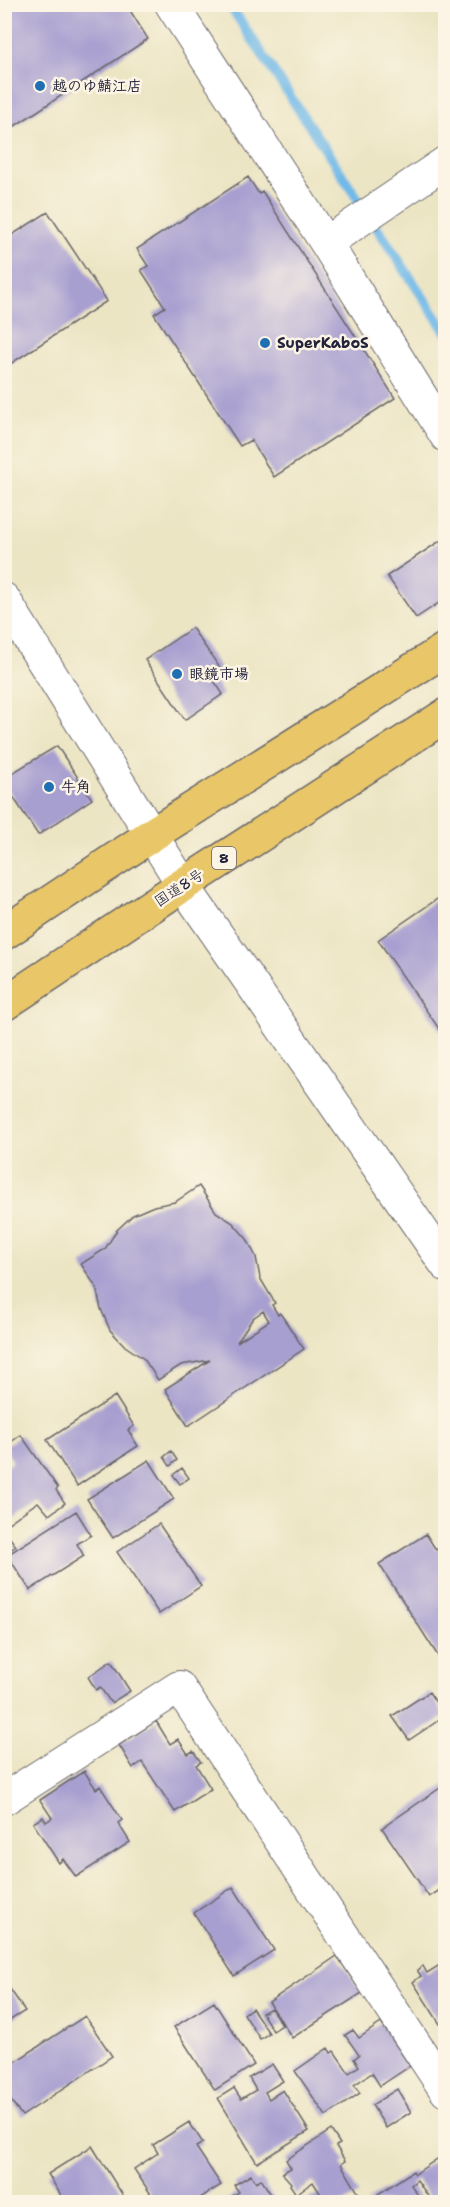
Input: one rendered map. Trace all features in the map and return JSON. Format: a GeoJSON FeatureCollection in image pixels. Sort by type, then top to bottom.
{"type":"FeatureCollection","features":[{"type":"Feature","properties":{"kind":"highway"},"geometry":{"type":"LineString","coordinates":[[4,933],[153,834],[446,649]]}},
{"type":"Feature","properties":{"kind":"highway","name":"国道8号"},"geometry":{"type":"LineString","coordinates":[[4,1004],[446,715]]}},
{"type":"Feature","properties":{"kind":"street"},"geometry":{"type":"LineString","coordinates":[[171,4],[326,243],[446,436]]}},
{"type":"Feature","properties":{"kind":"street"},"geometry":{"type":"LineString","coordinates":[[326,243],[446,162]]}},
{"type":"Feature","properties":{"kind":"street"},"geometry":{"type":"LineString","coordinates":[[4,599],[183,885],[446,1265]]}},
{"type":"Feature","properties":{"kind":"street"},"geometry":{"type":"LineString","coordinates":[[4,1799],[179,1687],[446,2091]]}},
{"type":"Feature","properties":{"kind":"building","name":"越のゆ鯖江店"},"geometry":{"type":"Polygon","coordinates":[[[4,4],[126,4],[148,39],[4,133],[4,4]]]}},
{"type":"Feature","properties":{"kind":"building"},"geometry":{"type":"Polygon","coordinates":[[[248,177],[259,194],[262,191],[395,398],[274,477],[251,440],[240,446],[154,314],[165,307],[141,270],[148,266],[137,249],[248,177]]]}},
{"type":"Feature","properties":{"kind":"building"},"geometry":{"type":"Polygon","coordinates":[[[48,212],[107,301],[4,368],[4,240],[48,212]]]}},
{"type":"Feature","properties":{"kind":"building"},"geometry":{"type":"Polygon","coordinates":[[[446,537],[446,598],[416,618],[387,576],[446,537]]]}},
{"type":"Feature","properties":{"kind":"building"},"geometry":{"type":"Polygon","coordinates":[[[192,628],[220,668],[210,675],[223,694],[185,720],[145,660],[192,628]]]}},
{"type":"Feature","properties":{"kind":"building"},"geometry":{"type":"Polygon","coordinates":[[[57,746],[92,799],[38,835],[4,783],[4,778],[57,746]]]}},
{"type":"Feature","properties":{"kind":"building"},"geometry":{"type":"Polygon","coordinates":[[[446,893],[446,1039],[378,940],[446,893]]]}},
{"type":"Feature","properties":{"kind":"building"},"geometry":{"type":"Polygon","coordinates":[[[199,1186],[216,1212],[233,1223],[247,1239],[256,1257],[260,1278],[275,1303],[272,1305],[304,1349],[188,1426],[165,1389],[210,1360],[181,1365],[158,1380],[144,1359],[125,1346],[110,1330],[101,1309],[96,1287],[81,1264],[105,1249],[117,1230],[133,1215],[154,1206],[175,1202],[199,1186]],[[263,1311],[253,1318],[237,1342],[269,1321],[263,1311]]]}},
{"type":"Feature","properties":{"kind":"building"},"geometry":{"type":"Polygon","coordinates":[[[115,1396],[134,1426],[128,1430],[138,1446],[77,1486],[47,1440],[115,1396]]]}},
{"type":"Feature","properties":{"kind":"building"},"geometry":{"type":"Polygon","coordinates":[[[21,1435],[58,1488],[56,1490],[65,1503],[49,1515],[38,1502],[4,1526],[4,1468],[13,1462],[4,1447],[21,1435]]]}},
{"type":"Feature","properties":{"kind":"building"},"geometry":{"type":"Polygon","coordinates":[[[171,1451],[177,1460],[170,1466],[164,1457],[171,1451]]]}},
{"type":"Feature","properties":{"kind":"building"},"geometry":{"type":"Polygon","coordinates":[[[149,1460],[174,1499],[113,1538],[87,1499],[149,1460]]]}},
{"type":"Feature","properties":{"kind":"building"},"geometry":{"type":"Polygon","coordinates":[[[182,1468],[189,1478],[180,1484],[173,1475],[182,1468]]]}},
{"type":"Feature","properties":{"kind":"building"},"geometry":{"type":"Polygon","coordinates":[[[76,1511],[91,1535],[77,1544],[84,1556],[30,1590],[7,1555],[76,1511]]]}},
{"type":"Feature","properties":{"kind":"building"},"geometry":{"type":"Polygon","coordinates":[[[159,1524],[201,1586],[159,1614],[117,1552],[159,1524]]]}},
{"type":"Feature","properties":{"kind":"building"},"geometry":{"type":"Polygon","coordinates":[[[4,1530],[16,1546],[4,1554],[4,1530]]]}},
{"type":"Feature","properties":{"kind":"building"},"geometry":{"type":"Polygon","coordinates":[[[426,1534],[436,1550],[446,1543],[446,1658],[442,1652],[438,1656],[379,1564],[426,1534]]]}},
{"type":"Feature","properties":{"kind":"building"},"geometry":{"type":"Polygon","coordinates":[[[111,1661],[130,1691],[111,1703],[100,1687],[96,1690],[88,1677],[111,1661]]]}},
{"type":"Feature","properties":{"kind":"building"},"geometry":{"type":"Polygon","coordinates":[[[429,1692],[445,1716],[409,1740],[392,1716],[429,1692]]]}},
{"type":"Feature","properties":{"kind":"building"},"geometry":{"type":"Polygon","coordinates":[[[156,1721],[170,1744],[178,1739],[188,1754],[193,1751],[201,1762],[196,1765],[211,1789],[175,1812],[142,1762],[133,1768],[119,1745],[156,1721]]]}},
{"type":"Feature","properties":{"kind":"building"},"geometry":{"type":"Polygon","coordinates":[[[84,1771],[96,1789],[100,1786],[122,1820],[118,1823],[130,1842],[76,1877],[63,1859],[59,1863],[33,1823],[43,1817],[46,1822],[52,1818],[40,1800],[84,1771]]]}},
{"type":"Feature","properties":{"kind":"building"},"geometry":{"type":"Polygon","coordinates":[[[446,1784],[446,1886],[429,1897],[382,1828],[446,1784]]]}},
{"type":"Feature","properties":{"kind":"building"},"geometry":{"type":"Polygon","coordinates":[[[233,1887],[274,1950],[234,1976],[194,1913],[233,1887]]]}},
{"type":"Feature","properties":{"kind":"building"},"geometry":{"type":"Polygon","coordinates":[[[337,1956],[362,1993],[292,2038],[269,2002],[337,1956]]]}},
{"type":"Feature","properties":{"kind":"building"},"geometry":{"type":"Polygon","coordinates":[[[446,1961],[446,2021],[440,2024],[413,1982],[421,1976],[417,1970],[423,1966],[427,1973],[446,1961]]]}},
{"type":"Feature","properties":{"kind":"building"},"geometry":{"type":"Polygon","coordinates":[[[8,1986],[25,2011],[4,2024],[4,1989],[8,1986]]]}},
{"type":"Feature","properties":{"kind":"building"},"geometry":{"type":"Polygon","coordinates":[[[214,2002],[254,2065],[215,2090],[174,2027],[214,2002]]]}},
{"type":"Feature","properties":{"kind":"building"},"geometry":{"type":"Polygon","coordinates":[[[252,2008],[269,2033],[260,2039],[244,2014],[252,2008]]]}},
{"type":"Feature","properties":{"kind":"building"},"geometry":{"type":"Polygon","coordinates":[[[271,2008],[282,2025],[273,2031],[262,2013],[271,2008]]]}},
{"type":"Feature","properties":{"kind":"building"},"geometry":{"type":"Polygon","coordinates":[[[85,2016],[112,2056],[22,2116],[4,2091],[4,2069],[85,2016]]]}},
{"type":"Feature","properties":{"kind":"building"},"geometry":{"type":"Polygon","coordinates":[[[381,2023],[410,2066],[380,2086],[372,2073],[354,2085],[360,2093],[326,2116],[295,2071],[328,2048],[331,2053],[334,2051],[349,2073],[359,2066],[354,2059],[359,2055],[345,2035],[353,2030],[359,2038],[381,2023]]]}},
{"type":"Feature","properties":{"kind":"building"},"geometry":{"type":"Polygon","coordinates":[[[272,2064],[283,2081],[265,2092],[269,2099],[283,2090],[309,2131],[257,2163],[218,2098],[234,2088],[241,2099],[256,2090],[249,2078],[272,2064]]]}},
{"type":"Feature","properties":{"kind":"building"},"geometry":{"type":"Polygon","coordinates":[[[397,2089],[411,2112],[386,2128],[372,2105],[397,2089]]]}},
{"type":"Feature","properties":{"kind":"building"},"geometry":{"type":"Polygon","coordinates":[[[189,2122],[203,2143],[196,2147],[221,2185],[194,2202],[156,2202],[134,2169],[158,2153],[153,2145],[189,2122]]]}},
{"type":"Feature","properties":{"kind":"building"},"geometry":{"type":"Polygon","coordinates":[[[331,2130],[340,2144],[336,2146],[345,2161],[341,2164],[359,2194],[346,2202],[308,2202],[320,2193],[313,2182],[296,2194],[291,2183],[282,2173],[291,2168],[286,2160],[331,2130]]]}},
{"type":"Feature","properties":{"kind":"building"},"geometry":{"type":"Polygon","coordinates":[[[92,2146],[127,2202],[65,2202],[48,2174],[92,2146]]]}},
{"type":"Feature","properties":{"kind":"building"},"geometry":{"type":"Polygon","coordinates":[[[446,2153],[446,2196],[432,2202],[417,2180],[411,2185],[419,2197],[412,2202],[366,2202],[413,2171],[415,2174],[446,2153]]]}},
{"type":"Feature","properties":{"kind":"building"},"geometry":{"type":"Polygon","coordinates":[[[251,2175],[256,2182],[261,2179],[274,2199],[268,2202],[223,2202],[239,2192],[234,2185],[251,2175]]]}},
{"type":"Feature","properties":{"kind":"waterway"},"geometry":{"type":"LineString","coordinates":[[229,4],[446,332]]}},
{"type":"Feature","properties":{"kind":"place","name":"越のゆ鯖江店"},"geometry":{"type":"Point","coordinates":[40,86]}},
{"type":"Feature","properties":{"kind":"place","name":"SuperKaboS"},"geometry":{"type":"Point","coordinates":[265,343]}},
{"type":"Feature","properties":{"kind":"place","name":"眼鏡市場"},"geometry":{"type":"Point","coordinates":[177,674]}},
{"type":"Feature","properties":{"kind":"place","name":"牛角"},"geometry":{"type":"Point","coordinates":[49,787]}}]}
